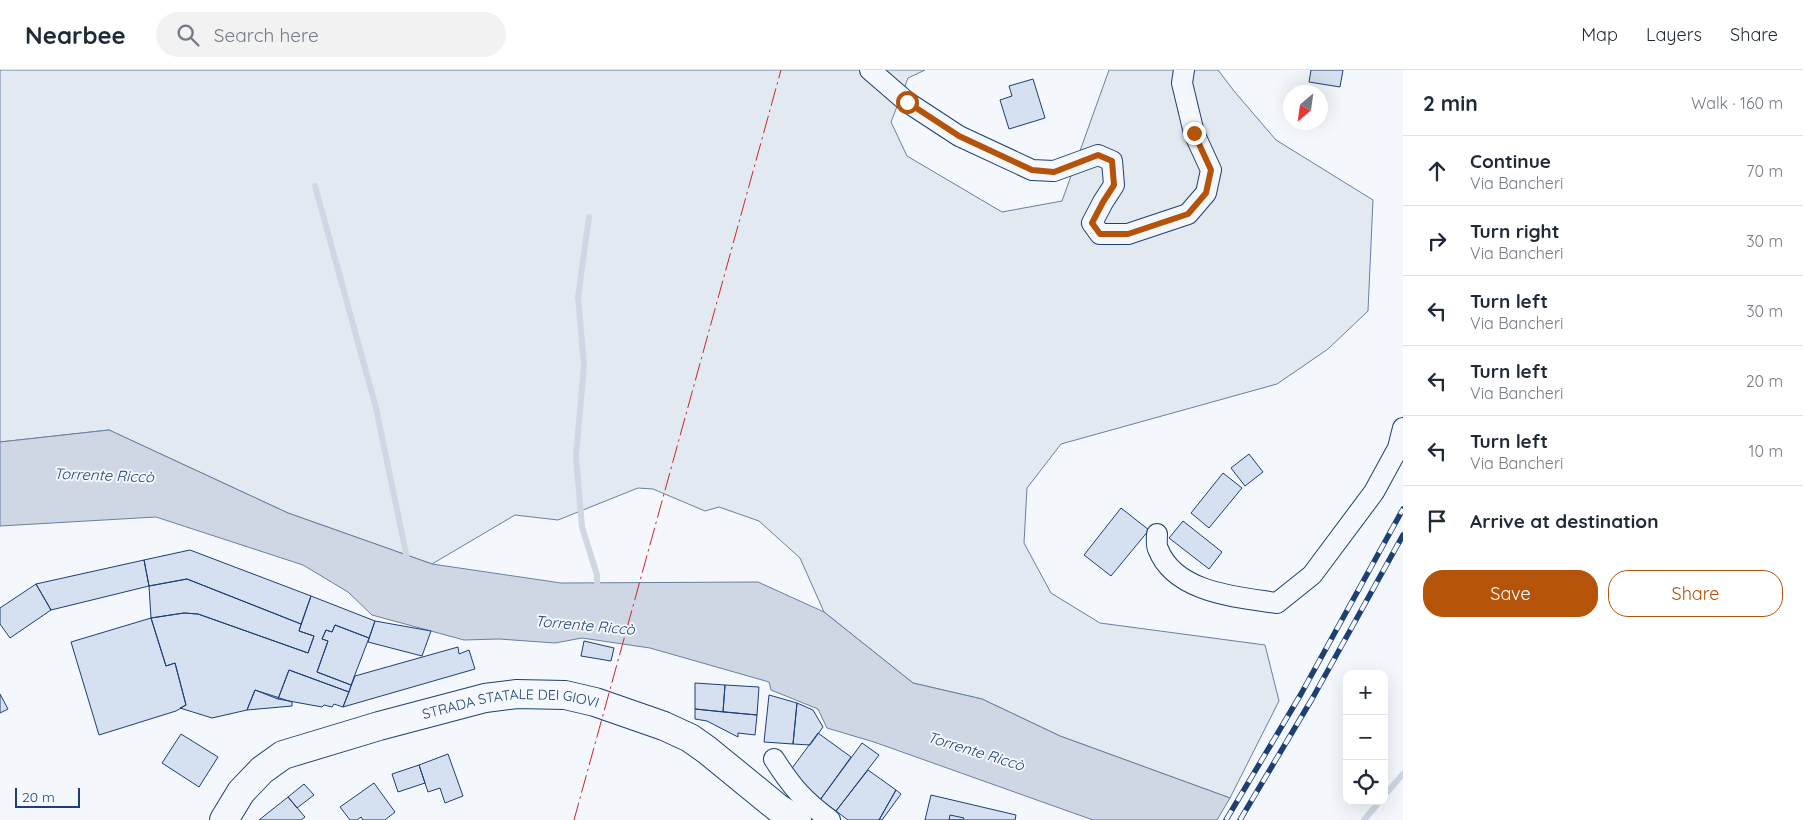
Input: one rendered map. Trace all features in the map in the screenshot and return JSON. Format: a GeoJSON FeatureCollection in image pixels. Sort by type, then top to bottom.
{"type":"FeatureCollection","features":[{"type":"Feature","properties":{"kind":"main road","name":"STRADA STATALE DEI GIOVI"},"geometry":{"type":"LineString","coordinates":[[224,820],[241,792],[262,770],[283,755],[379,726],[485,698],[517,694],[572,697],[603,704],[664,726],[690,738],[707,750],[778,808],[797,820]]}},
{"type":"Feature","properties":{"kind":"street"},"geometry":{"type":"LineString","coordinates":[[870,70],[907,102],[959,136],[1032,170],[1054,172],[1098,155],[1112,161],[1114,185],[1092,223],[1100,234],[1128,234],[1188,214],[1206,193],[1211,170],[1194,133],[1182,83],[1184,70]]}},
{"type":"Feature","properties":{"kind":"street"},"geometry":{"type":"LineString","coordinates":[[1158,534],[1157,548],[1170,569],[1187,582],[1222,594],[1277,603],[1312,574],[1374,492],[1398,448],[1403,428]]}},
{"type":"Feature","properties":{"kind":"street"},"geometry":{"type":"LineString","coordinates":[[774,759],[802,798],[830,820]]}},
{"type":"Feature","properties":{"kind":"shaded area"},"geometry":{"type":"Polygon","coordinates":[[[0,70],[925,70],[908,78],[891,122],[907,156],[1002,212],[1062,201],[1109,70],[1218,70],[1276,140],[1373,200],[1368,311],[1328,349],[1277,384],[1061,444],[1027,488],[1024,543],[1051,593],[1100,623],[1265,645],[1279,701],[1230,798],[1060,736],[982,699],[913,683],[824,612],[800,558],[759,521],[719,507],[705,511],[653,489],[638,488],[558,520],[515,515],[432,564],[288,513],[109,430],[0,442],[0,70]]]}},
{"type":"Feature","properties":{"kind":"water"},"geometry":{"type":"Polygon","coordinates":[[[109,430],[288,513],[432,564],[561,583],[758,582],[824,612],[913,683],[982,699],[1060,736],[1230,798],[1217,820],[1093,820],[874,742],[827,728],[818,709],[771,690],[769,682],[650,648],[582,638],[555,643],[499,639],[464,640],[372,615],[348,592],[303,565],[156,517],[0,526],[0,442],[109,430]]]}},
{"type":"Feature","properties":{"kind":"building"},"geometry":{"type":"Polygon","coordinates":[[[1311,70],[1343,70],[1340,87],[1309,82],[1311,70]]]}},
{"type":"Feature","properties":{"kind":"building"},"geometry":{"type":"Polygon","coordinates":[[[1033,79],[1045,118],[1009,129],[1000,100],[1012,96],[1009,86],[1033,79]]]}},
{"type":"Feature","properties":{"kind":"building"},"geometry":{"type":"Polygon","coordinates":[[[1249,454],[1263,472],[1245,486],[1231,468],[1249,454]]]}},
{"type":"Feature","properties":{"kind":"building"},"geometry":{"type":"Polygon","coordinates":[[[1223,473],[1242,488],[1209,528],[1191,513],[1223,473]]]}},
{"type":"Feature","properties":{"kind":"building"},"geometry":{"type":"Polygon","coordinates":[[[1121,508],[1149,530],[1111,576],[1084,555],[1121,508]]]}},
{"type":"Feature","properties":{"kind":"building"},"geometry":{"type":"Polygon","coordinates":[[[1183,521],[1222,552],[1209,569],[1169,538],[1183,521]]]}},
{"type":"Feature","properties":{"kind":"building"},"geometry":{"type":"Polygon","coordinates":[[[190,550],[311,596],[301,624],[187,579],[149,586],[144,560],[190,550]]]}},
{"type":"Feature","properties":{"kind":"building"},"geometry":{"type":"Polygon","coordinates":[[[144,560],[149,586],[51,610],[36,584],[144,560]]]}},
{"type":"Feature","properties":{"kind":"building"},"geometry":{"type":"Polygon","coordinates":[[[187,579],[301,624],[299,631],[314,636],[308,653],[198,614],[184,613],[151,618],[149,586],[187,579]]]}},
{"type":"Feature","properties":{"kind":"building"},"geometry":{"type":"Polygon","coordinates":[[[36,584],[51,610],[10,638],[0,624],[0,608],[36,584]]]}},
{"type":"Feature","properties":{"kind":"building"},"geometry":{"type":"Polygon","coordinates":[[[311,596],[375,621],[369,638],[335,625],[332,632],[326,630],[322,639],[328,641],[317,672],[351,685],[349,692],[289,670],[278,699],[255,690],[247,710],[212,718],[180,708],[186,705],[175,663],[166,666],[151,618],[184,613],[198,614],[308,653],[314,636],[299,631],[311,596]]]}},
{"type":"Feature","properties":{"kind":"building"},"geometry":{"type":"Polygon","coordinates":[[[151,618],[166,666],[175,663],[186,705],[176,711],[99,735],[71,642],[151,618]]]}},
{"type":"Feature","properties":{"kind":"building"},"geometry":{"type":"Polygon","coordinates":[[[375,621],[431,631],[422,656],[368,642],[375,621]]]}},
{"type":"Feature","properties":{"kind":"building"},"geometry":{"type":"Polygon","coordinates":[[[335,625],[369,638],[351,685],[317,672],[328,641],[322,639],[326,630],[332,632],[335,625]]]}},
{"type":"Feature","properties":{"kind":"building"},"geometry":{"type":"Polygon","coordinates":[[[584,641],[614,648],[611,661],[581,656],[584,641]]]}},
{"type":"Feature","properties":{"kind":"building"},"geometry":{"type":"Polygon","coordinates":[[[458,647],[459,654],[469,650],[475,669],[343,707],[355,676],[458,647]]]}},
{"type":"Feature","properties":{"kind":"building"},"geometry":{"type":"Polygon","coordinates":[[[289,670],[349,692],[343,707],[334,704],[332,707],[324,705],[322,707],[278,699],[289,670]]]}},
{"type":"Feature","properties":{"kind":"building"},"geometry":{"type":"Polygon","coordinates":[[[695,683],[725,685],[723,712],[695,709],[695,683]]]}},
{"type":"Feature","properties":{"kind":"building"},"geometry":{"type":"Polygon","coordinates":[[[725,685],[759,687],[757,715],[723,712],[725,685]]]}},
{"type":"Feature","properties":{"kind":"building"},"geometry":{"type":"Polygon","coordinates":[[[255,690],[292,702],[292,706],[247,710],[255,690]]]}},
{"type":"Feature","properties":{"kind":"building"},"geometry":{"type":"Polygon","coordinates":[[[0,694],[8,709],[0,713],[0,694]]]}},
{"type":"Feature","properties":{"kind":"building"},"geometry":{"type":"Polygon","coordinates":[[[769,695],[797,703],[793,744],[764,742],[769,695]]]}},
{"type":"Feature","properties":{"kind":"building"},"geometry":{"type":"Polygon","coordinates":[[[797,703],[813,710],[823,727],[810,745],[793,744],[797,703]]]}},
{"type":"Feature","properties":{"kind":"building"},"geometry":{"type":"Polygon","coordinates":[[[695,709],[757,715],[755,735],[738,733],[738,737],[707,721],[695,719],[695,709]]]}},
{"type":"Feature","properties":{"kind":"building"},"geometry":{"type":"Polygon","coordinates":[[[818,733],[851,757],[820,800],[787,775],[818,733]]]}},
{"type":"Feature","properties":{"kind":"building"},"geometry":{"type":"Polygon","coordinates":[[[181,734],[218,757],[199,787],[162,763],[181,734]]]}},
{"type":"Feature","properties":{"kind":"building"},"geometry":{"type":"Polygon","coordinates":[[[862,743],[879,755],[836,811],[820,800],[862,743]]]}},
{"type":"Feature","properties":{"kind":"building"},"geometry":{"type":"Polygon","coordinates":[[[448,754],[463,796],[445,803],[440,788],[428,792],[419,765],[448,754]]]}},
{"type":"Feature","properties":{"kind":"building"},"geometry":{"type":"Polygon","coordinates":[[[419,765],[425,783],[398,792],[392,774],[419,765]]]}},
{"type":"Feature","properties":{"kind":"building"},"geometry":{"type":"Polygon","coordinates":[[[868,770],[896,790],[879,820],[848,820],[836,811],[868,770]]]}},
{"type":"Feature","properties":{"kind":"building"},"geometry":{"type":"Polygon","coordinates":[[[374,783],[395,812],[385,820],[363,820],[361,817],[357,820],[350,820],[340,807],[374,783]]]}},
{"type":"Feature","properties":{"kind":"building"},"geometry":{"type":"Polygon","coordinates":[[[304,784],[314,795],[297,808],[288,797],[304,784]]]}},
{"type":"Feature","properties":{"kind":"building"},"geometry":{"type":"Polygon","coordinates":[[[896,790],[901,794],[882,820],[879,820],[896,790]]]}},
{"type":"Feature","properties":{"kind":"building"},"geometry":{"type":"Polygon","coordinates":[[[931,795],[1016,815],[1015,820],[925,820],[931,795]]]}},
{"type":"Feature","properties":{"kind":"building"},"geometry":{"type":"Polygon","coordinates":[[[288,797],[305,817],[301,820],[259,820],[288,797]]]}},
{"type":"Feature","properties":{"kind":"building"},"geometry":{"type":"Polygon","coordinates":[[[950,815],[964,818],[963,820],[949,820],[950,815]]]}},
{"type":"Feature","properties":{"kind":"waterway"},"geometry":{"type":"LineString","coordinates":[[315,186],[376,408],[408,563]]}},
{"type":"Feature","properties":{"kind":"waterway"},"geometry":{"type":"LineString","coordinates":[[589,217],[578,297],[584,365],[576,457],[582,527],[597,575],[597,589]]}},
{"type":"Feature","properties":{"kind":"waterway","name":"Torrente Riccò"},"geometry":{"type":"LineString","coordinates":[[1388,791],[1403,774]]}},
{"type":"Feature","properties":{"kind":"waterway","name":"Torrente Riccò"},"geometry":{"type":"LineString","coordinates":[[1364,820],[1377,805]]}},
{"type":"Feature","properties":{"kind":"railway"},"geometry":{"type":"LineString","coordinates":[[1226,820],[1301,694],[1403,509]]}},
{"type":"Feature","properties":{"kind":"railway"},"geometry":{"type":"LineString","coordinates":[[1240,820],[1312,699],[1403,535]]}},
{"type":"Feature","properties":{"kind":"power"},"geometry":{"type":"LineString","coordinates":[[574,820],[781,70]]}},
{"type":"Feature","properties":{"kind":"route"},"geometry":{"type":"LineString","coordinates":[[907,102],[959,136],[1032,170],[1054,172],[1098,155],[1112,161],[1114,185],[1092,223],[1100,234],[1128,234],[1188,214],[1206,193],[1211,170],[1194,133]]}}]}
